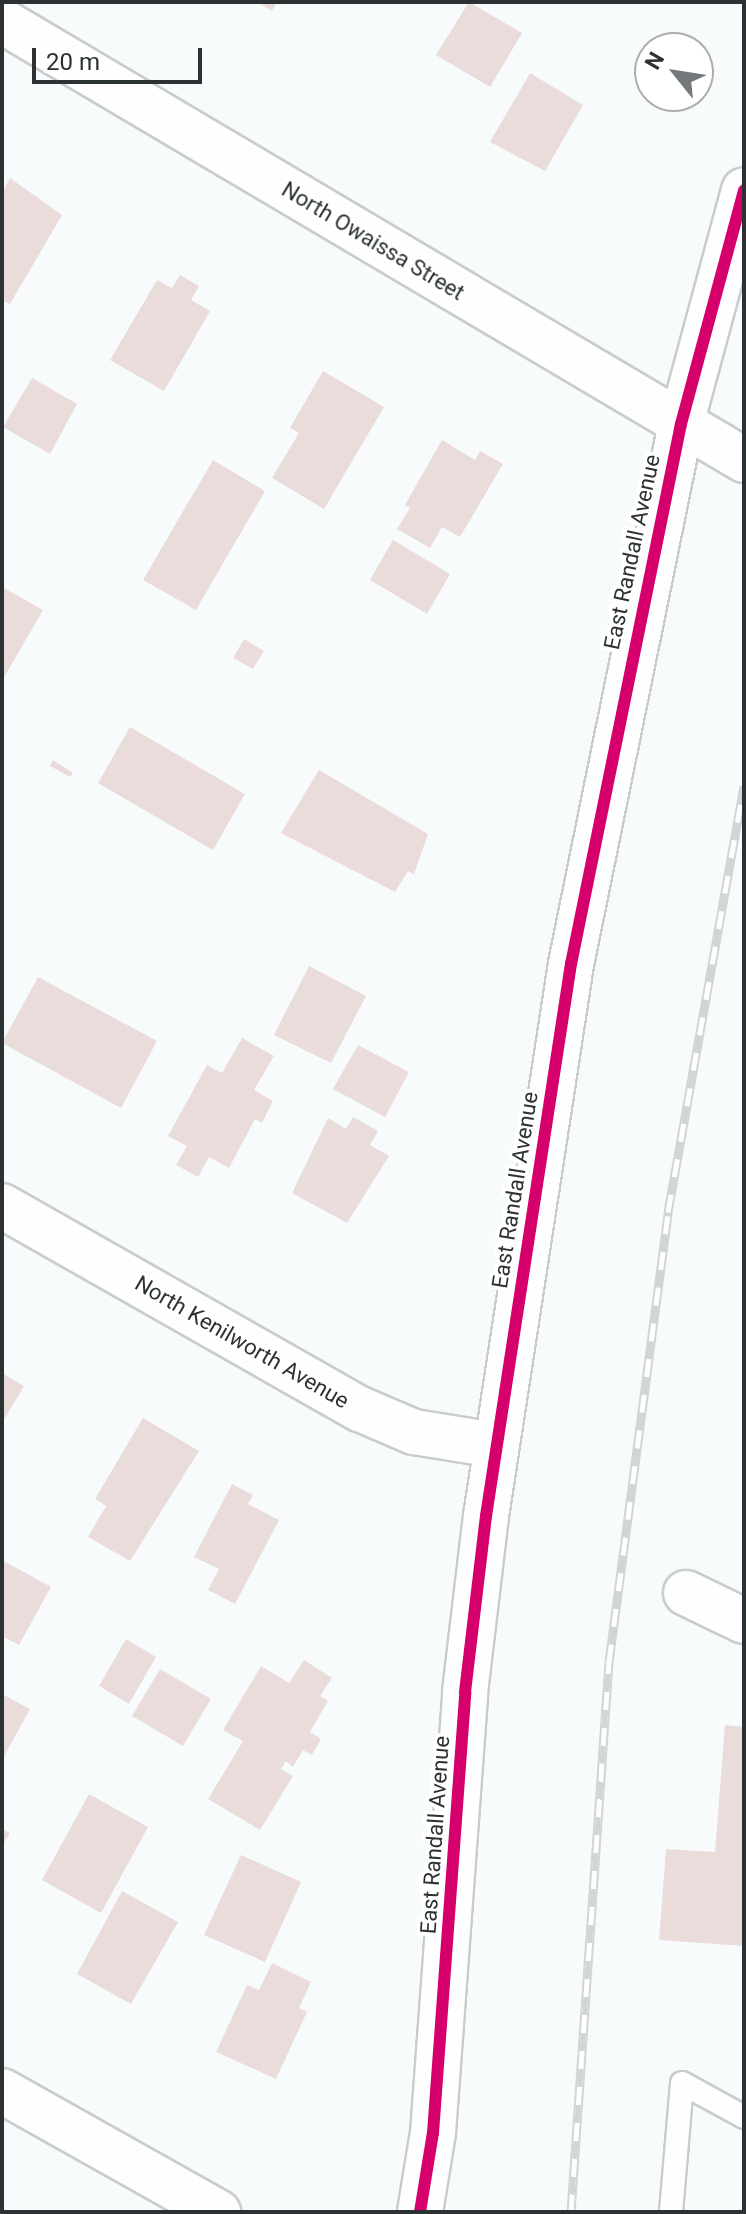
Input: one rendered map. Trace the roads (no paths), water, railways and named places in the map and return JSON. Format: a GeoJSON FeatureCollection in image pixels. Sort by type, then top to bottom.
{"type":"FeatureCollection","features":[{"type":"Feature","properties":{"kind":"street","name":"North Owaissa Street"},"geometry":{"type":"LineString","coordinates":[[2,21],[744,460]]}},
{"type":"Feature","properties":{"kind":"street","name":"East Randall Avenue"},"geometry":{"type":"LineString","coordinates":[[420,2212],[433,2133],[465,1692],[495,1445],[571,964],[681,424],[744,190]]}},
{"type":"Feature","properties":{"kind":"street","name":"North Kenilworth Avenue"},"geometry":{"type":"LineString","coordinates":[[2,1206],[360,1409],[414,1432],[495,1445]]}},
{"type":"Feature","properties":{"kind":"street"},"geometry":{"type":"LineString","coordinates":[[686,1593],[744,1621]]}},
{"type":"Feature","properties":{"kind":"street"},"geometry":{"type":"LineString","coordinates":[[2,2091],[218,2212]]}},
{"type":"Feature","properties":{"kind":"lane"},"geometry":{"type":"LineString","coordinates":[[671,2212],[682,2083],[744,2117]]}},
{"type":"Feature","properties":{"kind":"railway"},"geometry":{"type":"LineString","coordinates":[[571,2212],[609,1662],[668,1212],[744,786]]}}]}
